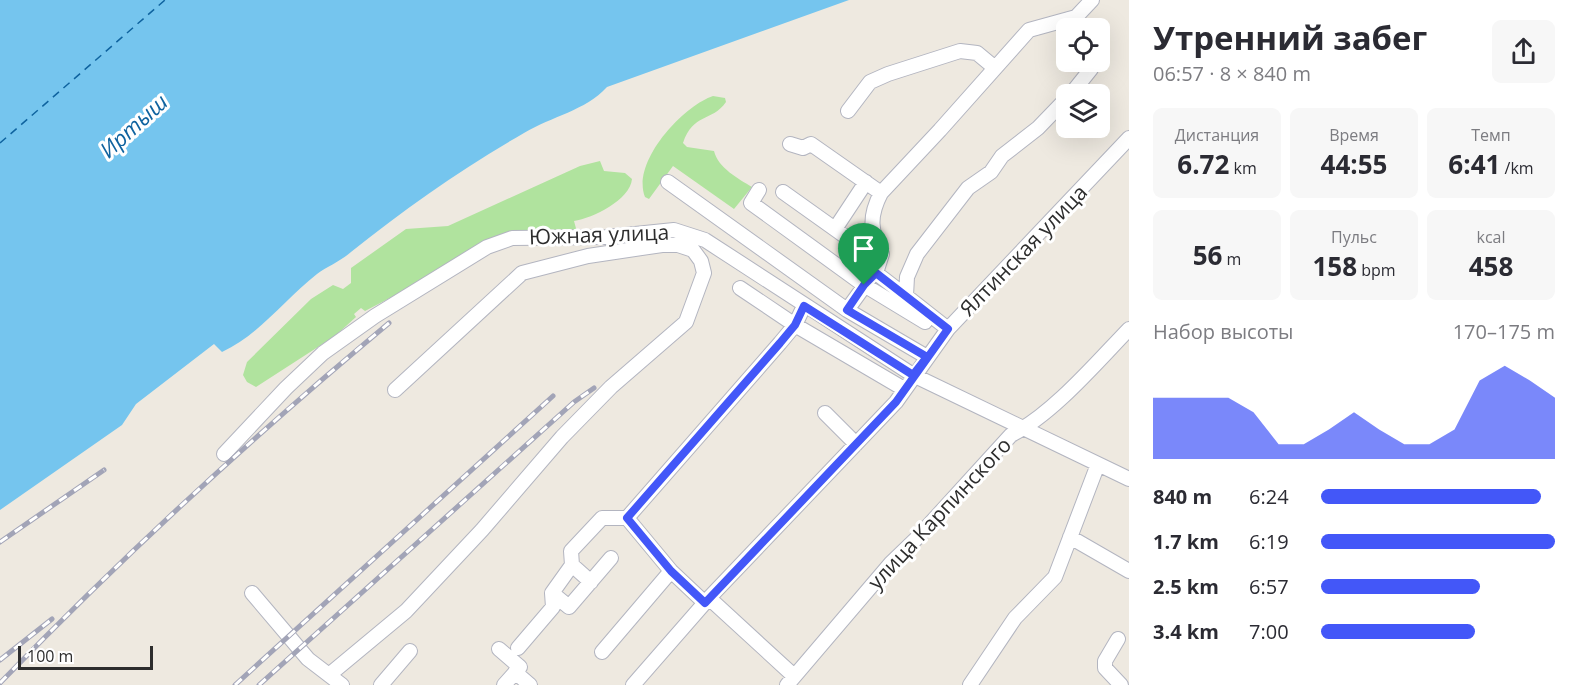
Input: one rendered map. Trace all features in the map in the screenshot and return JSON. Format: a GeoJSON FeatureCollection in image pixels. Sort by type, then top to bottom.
{"type":"FeatureCollection","features":[{"type":"Feature","properties":{"kind":"street"},"geometry":{"type":"LineString","coordinates":[[1082,18],[1092,0]]}},
{"type":"Feature","properties":{"kind":"street"},"geometry":{"type":"LineString","coordinates":[[847,310],[864,285],[876,273],[882,254],[872,234],[875,205],[881,193],[1029,30],[1056,26]]}},
{"type":"Feature","properties":{"kind":"street"},"geometry":{"type":"LineString","coordinates":[[848,111],[870,82],[960,51],[977,53],[995,68]]}},
{"type":"Feature","properties":{"kind":"street"},"geometry":{"type":"LineString","coordinates":[[1079,84],[1088,72]]}},
{"type":"Feature","properties":{"kind":"street"},"geometry":{"type":"LineString","coordinates":[[906,296],[907,277],[917,254],[968,188],[991,172],[1002,156],[1038,128],[1056,109]]}},
{"type":"Feature","properties":{"kind":"street","name":"Ялтинская улица"},"geometry":{"type":"LineString","coordinates":[[633,685],[707,600],[896,402],[913,375],[948,329],[1129,138]]}},
{"type":"Feature","properties":{"kind":"street"},"geometry":{"type":"LineString","coordinates":[[790,144],[803,148],[811,144],[881,193]]}},
{"type":"Feature","properties":{"kind":"street"},"geometry":{"type":"LineString","coordinates":[[668,182],[847,310],[927,357]]}},
{"type":"Feature","properties":{"kind":"street"},"geometry":{"type":"LineString","coordinates":[[835,229],[866,182]]}},
{"type":"Feature","properties":{"kind":"street"},"geometry":{"type":"LineString","coordinates":[[759,190],[750,202],[864,285],[925,322]]}},
{"type":"Feature","properties":{"kind":"street"},"geometry":{"type":"LineString","coordinates":[[783,192],[870,254],[882,254]]}},
{"type":"Feature","properties":{"kind":"street","name":"Южная улица"},"geometry":{"type":"LineString","coordinates":[[224,454],[286,388],[323,353],[375,316],[487,247],[512,238],[606,237],[674,230],[688,232],[705,240],[913,375],[1128,477]]}},
{"type":"Feature","properties":{"kind":"street"},"geometry":{"type":"LineString","coordinates":[[329,675],[406,611],[570,429],[619,380],[686,322],[704,273],[701,261],[693,250],[678,245],[662,245],[588,256],[522,273],[395,390]]}},
{"type":"Feature","properties":{"kind":"street"},"geometry":{"type":"LineString","coordinates":[[876,273],[948,329]]}},
{"type":"Feature","properties":{"kind":"street"},"geometry":{"type":"LineString","coordinates":[[740,288],[795,325],[904,389]]}},
{"type":"Feature","properties":{"kind":"street"},"geometry":{"type":"LineString","coordinates":[[518,648],[553,607],[552,593],[572,565],[571,551],[589,528],[602,518],[627,518],[795,325],[804,306]]}},
{"type":"Feature","properties":{"kind":"street","name":"улица Карпинского"},"geometry":{"type":"LineString","coordinates":[[790,681],[891,563],[918,537],[1011,435],[1024,428],[1083,376],[1129,329]]}},
{"type":"Feature","properties":{"kind":"street"},"geometry":{"type":"LineString","coordinates":[[825,413],[856,444]]}},
{"type":"Feature","properties":{"kind":"street"},"geometry":{"type":"LineString","coordinates":[[970,685],[1015,618],[1055,577],[1098,464]]}},
{"type":"Feature","properties":{"kind":"street"},"geometry":{"type":"LineString","coordinates":[[627,518],[671,571],[707,600],[790,681]]}},
{"type":"Feature","properties":{"kind":"street"},"geometry":{"type":"LineString","coordinates":[[1070,537],[1129,570]]}},
{"type":"Feature","properties":{"kind":"street"},"geometry":{"type":"LineString","coordinates":[[552,593],[569,607],[611,558]]}},
{"type":"Feature","properties":{"kind":"street"},"geometry":{"type":"LineString","coordinates":[[572,565],[591,582]]}},
{"type":"Feature","properties":{"kind":"street"},"geometry":{"type":"LineString","coordinates":[[602,652],[671,571]]}},
{"type":"Feature","properties":{"kind":"street"},"geometry":{"type":"LineString","coordinates":[[252,593],[308,659],[342,685]]}},
{"type":"Feature","properties":{"kind":"street"},"geometry":{"type":"LineString","coordinates":[[1118,639],[1105,661],[1105,668],[1121,685]]}},
{"type":"Feature","properties":{"kind":"street"},"geometry":{"type":"LineString","coordinates":[[499,649],[520,667],[504,685]]}},
{"type":"Feature","properties":{"kind":"street"},"geometry":{"type":"LineString","coordinates":[[381,685],[410,651]]}},
{"type":"Feature","properties":{"kind":"street"},"geometry":{"type":"LineString","coordinates":[[515,672],[530,685]]}},
{"type":"Feature","properties":{"kind":"green space"},"geometry":{"type":"Polygon","coordinates":[[[713,96],[725,98],[726,102],[715,113],[697,122],[687,133],[683,143],[687,147],[714,151],[724,168],[752,187],[734,209],[673,166],[649,199],[645,197],[643,183],[646,168],[652,152],[662,137],[688,111],[713,96]]]}},
{"type":"Feature","properties":{"kind":"green space"},"geometry":{"type":"Polygon","coordinates":[[[600,161],[604,171],[625,173],[632,179],[630,187],[618,201],[609,207],[574,221],[577,232],[507,237],[365,311],[361,308],[354,314],[356,317],[335,336],[256,387],[247,382],[243,375],[247,362],[311,299],[333,285],[343,289],[351,283],[351,268],[406,229],[448,226],[580,166],[600,161]]]}},
{"type":"Feature","properties":{"kind":"water","name":"Иртыш"},"geometry":{"type":"Polygon","coordinates":[[[0,0],[849,0],[607,87],[589,102],[501,146],[435,189],[347,255],[317,274],[260,326],[235,345],[222,352],[214,344],[136,404],[122,425],[0,510],[0,0]]]}},
{"type":"Feature","properties":{"kind":"ferry route"},"geometry":{"type":"LineString","coordinates":[[0,143],[165,0]]}},
{"type":"Feature","properties":{"kind":"railway"},"geometry":{"type":"LineString","coordinates":[[0,683],[93,589],[189,498],[389,323]]}},
{"type":"Feature","properties":{"kind":"railway"},"geometry":{"type":"LineString","coordinates":[[259,685],[574,402],[594,388]]}},
{"type":"Feature","properties":{"kind":"railway"},"geometry":{"type":"LineString","coordinates":[[235,685],[553,396]]}},
{"type":"Feature","properties":{"kind":"railway"},"geometry":{"type":"LineString","coordinates":[[0,542],[104,470]]}},
{"type":"Feature","properties":{"kind":"railway"},"geometry":{"type":"LineString","coordinates":[[0,660],[52,619]]}},
{"type":"Feature","properties":{"kind":"route"},"geometry":{"type":"LineString","coordinates":[[864,285],[847,310],[927,357],[913,375],[804,306],[795,325],[780,343],[627,518],[671,571],[705,603],[896,402],[913,375],[948,329],[876,273],[864,285]]}}]}
